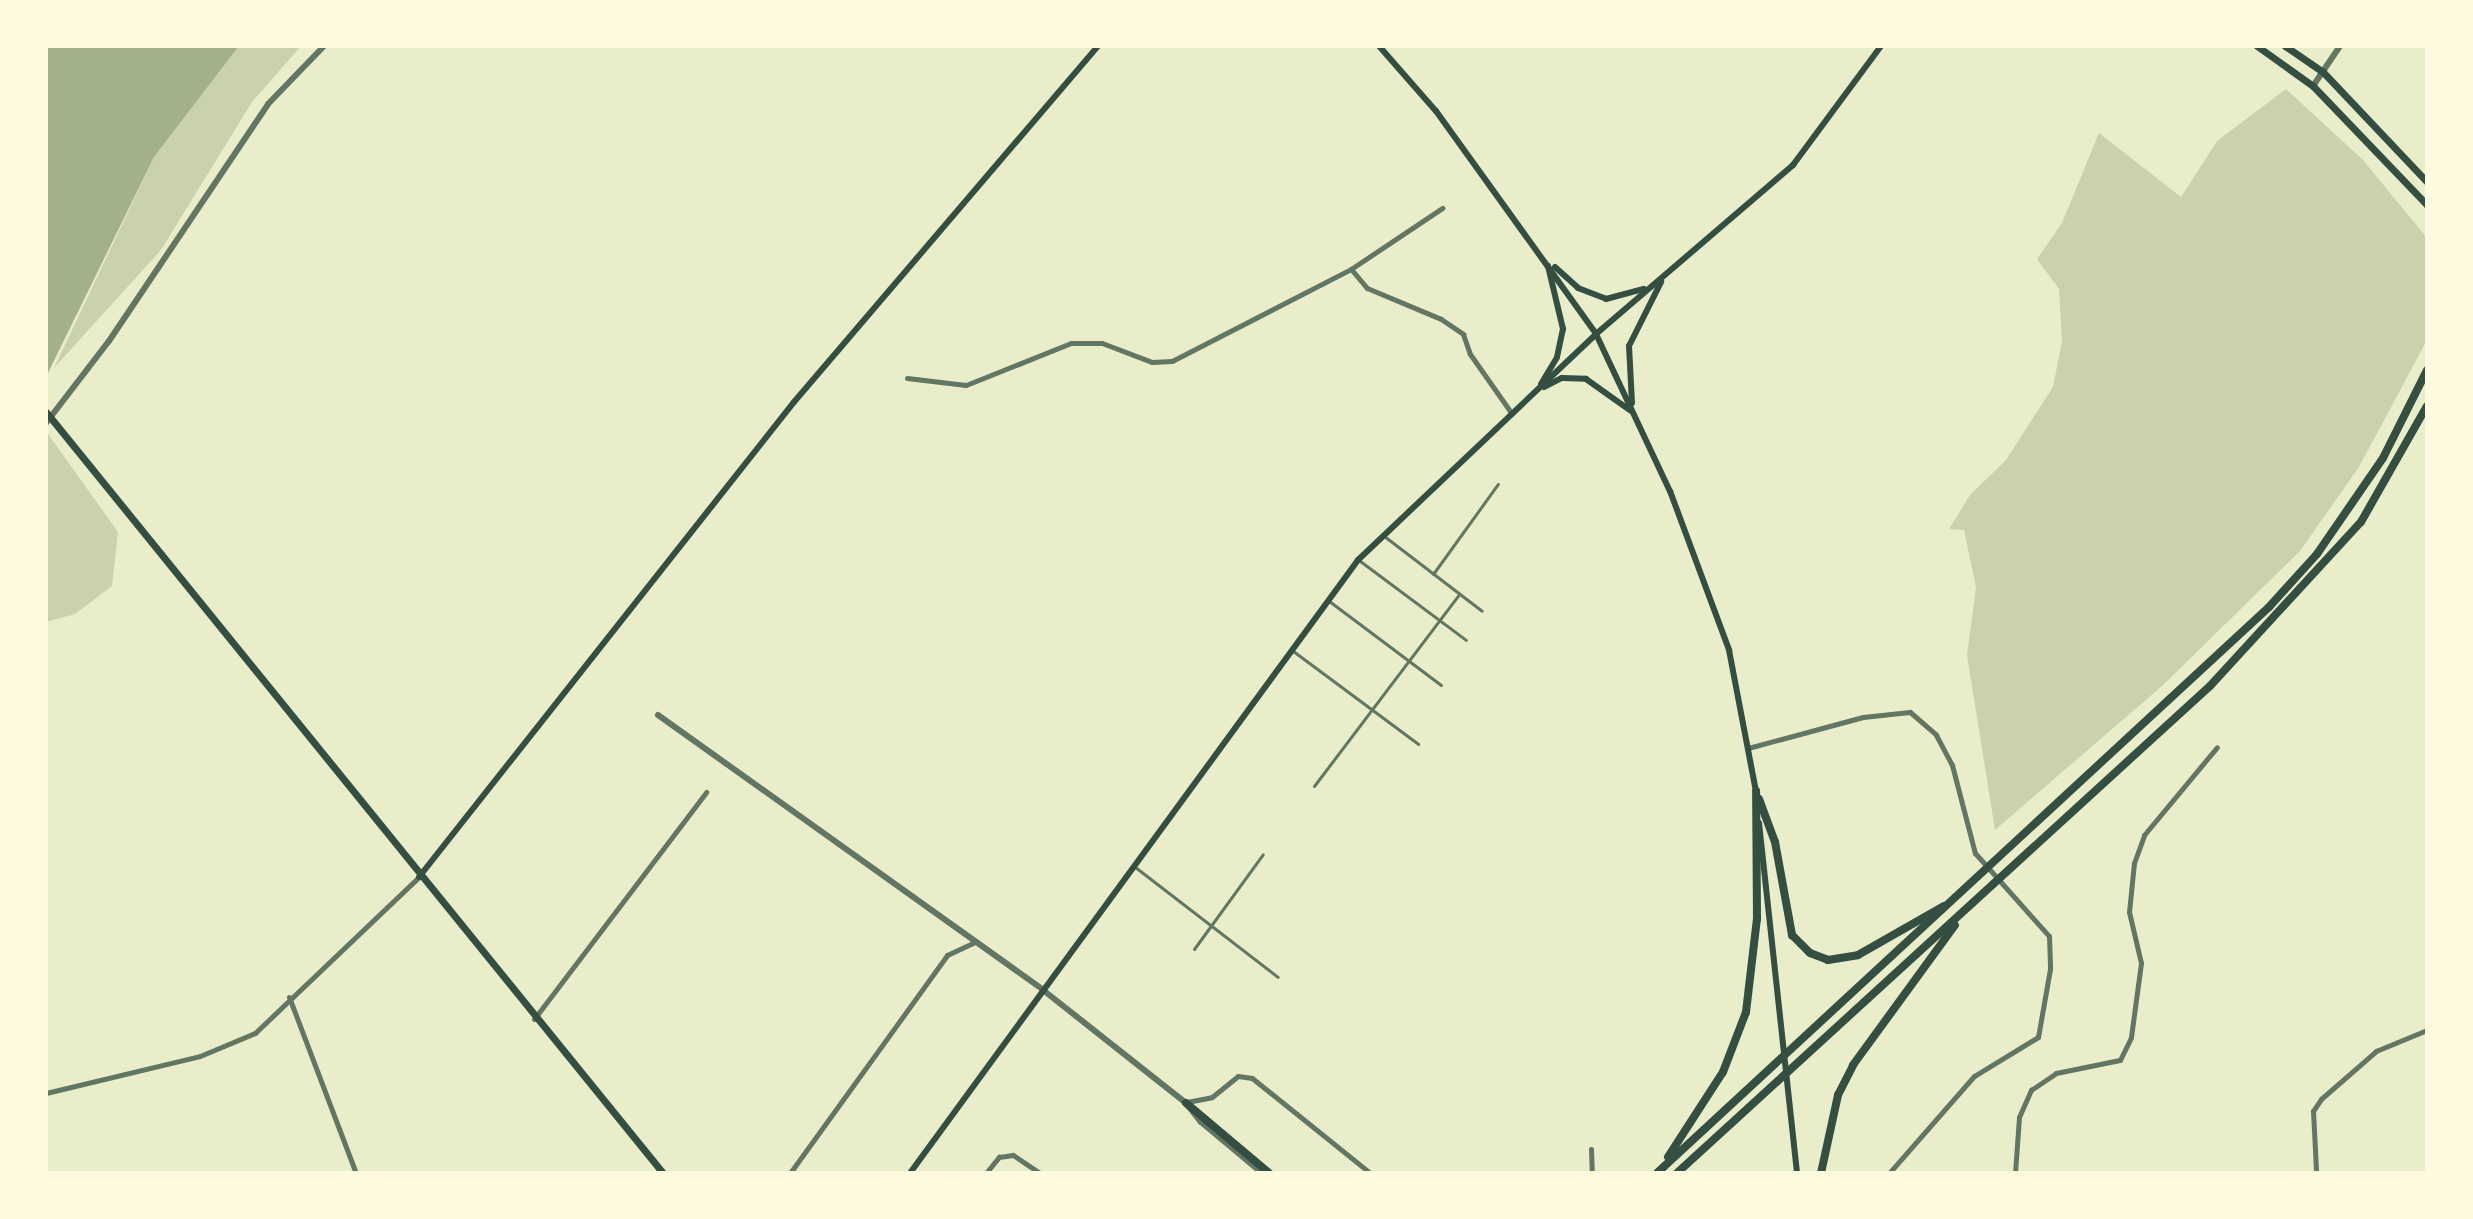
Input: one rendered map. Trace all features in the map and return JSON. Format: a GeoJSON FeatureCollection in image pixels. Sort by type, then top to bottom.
{"type":"FeatureCollection","features":[{"type":"Feature","properties":{"kind":"highway"},"geometry":{"type":"LineString","coordinates":[[1656,1173],[2214,662],[2298,575],[2383,458],[2427,370]]}},
{"type":"Feature","properties":{"kind":"highway"},"geometry":{"type":"LineString","coordinates":[[1677,1173],[2210,686],[2308,585],[2361,522],[2427,406]]}},
{"type":"Feature","properties":{"kind":"highway"},"geometry":{"type":"LineString","coordinates":[[1756,791],[1775,842],[1792,935],[1810,953],[1828,960],[1858,955],[1958,898]]}},
{"type":"Feature","properties":{"kind":"highway"},"geometry":{"type":"LineString","coordinates":[[1656,1173],[1712,1093],[1746,1012],[1757,919],[1756,791]]}},
{"type":"Feature","properties":{"kind":"highway"},"geometry":{"type":"LineString","coordinates":[[1821,1173],[1835,1103],[1853,1065],[1965,911]]}},
{"type":"Feature","properties":{"kind":"highway"},"geometry":{"type":"LineString","coordinates":[[1186,1103],[1264,1171]]}},
{"type":"Feature","properties":{"kind":"main road"},"geometry":{"type":"LineString","coordinates":[[419,877],[794,402],[1098,46]]}},
{"type":"Feature","properties":{"kind":"main road"},"geometry":{"type":"LineString","coordinates":[[1379,46],[1436,111],[1546,259],[1596,334],[1670,491],[1729,650],[1756,791],[1797,1173]]}},
{"type":"Feature","properties":{"kind":"main road"},"geometry":{"type":"LineString","coordinates":[[910,1173],[1358,560],[1596,334],[1793,165],[1881,46]]}},
{"type":"Feature","properties":{"kind":"main road"},"geometry":{"type":"LineString","coordinates":[[2257,46],[2313,86],[2427,205]]}},
{"type":"Feature","properties":{"kind":"main road"},"geometry":{"type":"LineString","coordinates":[[2285,46],[2323,72],[2427,182]]}},
{"type":"Feature","properties":{"kind":"main road"},"geometry":{"type":"LineString","coordinates":[[1546,259],[1578,288],[1606,299],[1635,295],[1665,275]]}},
{"type":"Feature","properties":{"kind":"main road"},"geometry":{"type":"LineString","coordinates":[[1537,391],[1557,357],[1563,329],[1546,259]]}},
{"type":"Feature","properties":{"kind":"main road"},"geometry":{"type":"LineString","coordinates":[[1634,414],[1627,375],[1629,346],[1665,275]]}},
{"type":"Feature","properties":{"kind":"main road"},"geometry":{"type":"LineString","coordinates":[[1537,391],[1562,378],[1586,379],[1634,414]]}},
{"type":"Feature","properties":{"kind":"main road"},"geometry":{"type":"LineString","coordinates":[[46,412],[534,1019],[663,1173]]}},
{"type":"Feature","properties":{"kind":"street"},"geometry":{"type":"LineString","coordinates":[[46,423],[117,329],[276,92],[324,46]]}},
{"type":"Feature","properties":{"kind":"street"},"geometry":{"type":"LineString","coordinates":[[2313,86],[2340,46]]}},
{"type":"Feature","properties":{"kind":"street"},"geometry":{"type":"LineString","coordinates":[[907,378],[966,385],[1071,343],[1102,343],[1152,362],[1172,361],[1351,269],[1442,208]]}},
{"type":"Feature","properties":{"kind":"street"},"geometry":{"type":"LineString","coordinates":[[1351,269],[1367,288],[1441,319],[1463,334],[1470,354],[1512,414]]}},
{"type":"Feature","properties":{"kind":"street"},"geometry":{"type":"LineString","coordinates":[[1433,574],[1498,484]]}},
{"type":"Feature","properties":{"kind":"street"},"geometry":{"type":"LineString","coordinates":[[1384,536],[1482,611]]}},
{"type":"Feature","properties":{"kind":"street"},"geometry":{"type":"LineString","coordinates":[[1358,560],[1466,640]]}},
{"type":"Feature","properties":{"kind":"street"},"geometry":{"type":"LineString","coordinates":[[1314,786],[1459,594]]}},
{"type":"Feature","properties":{"kind":"street"},"geometry":{"type":"LineString","coordinates":[[1329,601],[1441,685]]}},
{"type":"Feature","properties":{"kind":"street"},"geometry":{"type":"LineString","coordinates":[[1292,651],[1418,744]]}},
{"type":"Feature","properties":{"kind":"street"},"geometry":{"type":"LineString","coordinates":[[1748,748],[1863,717],[1910,712],[1936,735],[1952,765],[1975,853],[2049,936],[2045,1017],[2038,1037],[1974,1076],[1889,1173]]}},
{"type":"Feature","properties":{"kind":"street"},"geometry":{"type":"LineString","coordinates":[[658,715],[1043,990],[1186,1103],[1212,1097],[1238,1076],[1252,1078],[1370,1173]]}},
{"type":"Feature","properties":{"kind":"street"},"geometry":{"type":"LineString","coordinates":[[2015,1173],[2019,1117],[2031,1090],[2056,1073],[2120,1060],[2131,1037],[2141,963],[2129,912],[2134,863],[2144,835],[2217,747]]}},
{"type":"Feature","properties":{"kind":"street"},"geometry":{"type":"LineString","coordinates":[[534,1019],[706,792]]}},
{"type":"Feature","properties":{"kind":"street"},"geometry":{"type":"LineString","coordinates":[[1194,949],[1263,854]]}},
{"type":"Feature","properties":{"kind":"street"},"geometry":{"type":"LineString","coordinates":[[1134,866],[1278,977]]}},
{"type":"Feature","properties":{"kind":"street"},"geometry":{"type":"LineString","coordinates":[[46,1093],[200,1056],[255,1033],[289,997],[419,877]]}},
{"type":"Feature","properties":{"kind":"street"},"geometry":{"type":"LineString","coordinates":[[790,1173],[947,955],[975,942]]}},
{"type":"Feature","properties":{"kind":"street"},"geometry":{"type":"LineString","coordinates":[[289,997],[356,1173]]}},
{"type":"Feature","properties":{"kind":"street"},"geometry":{"type":"LineString","coordinates":[[2316,1170],[2313,1111],[2321,1099],[2376,1051],[2427,1030]]}},
{"type":"Feature","properties":{"kind":"street"},"geometry":{"type":"LineString","coordinates":[[1591,1149],[1592,1173]]}},
{"type":"Feature","properties":{"kind":"street"},"geometry":{"type":"LineString","coordinates":[[986,1173],[999,1157],[1013,1155],[1040,1173]]}},
{"type":"Feature","properties":{"kind":"shaded area"},"geometry":{"type":"Polygon","coordinates":[[[46,46],[239,46],[154,157],[46,377],[46,46]]]}},
{"type":"Feature","properties":{"kind":"shaded area"},"geometry":{"type":"Polygon","coordinates":[[[239,46],[301,46],[252,102],[161,250],[54,368],[154,157],[239,46]]]}},
{"type":"Feature","properties":{"kind":"shaded area"},"geometry":{"type":"Polygon","coordinates":[[[2286,89],[2363,160],[2427,238],[2427,340],[2359,467],[2300,551],[2162,686],[1995,830],[1967,655],[1976,587],[1964,530],[1949,529],[1970,495],[2006,460],[2053,387],[2062,341],[2059,289],[2037,259],[2062,223],[2099,133],[2181,197],[2217,141],[2286,89]]]}},
{"type":"Feature","properties":{"kind":"shaded area"},"geometry":{"type":"Polygon","coordinates":[[[48,434],[118,532],[112,586],[75,614],[46,622],[48,434]]]}}]}
